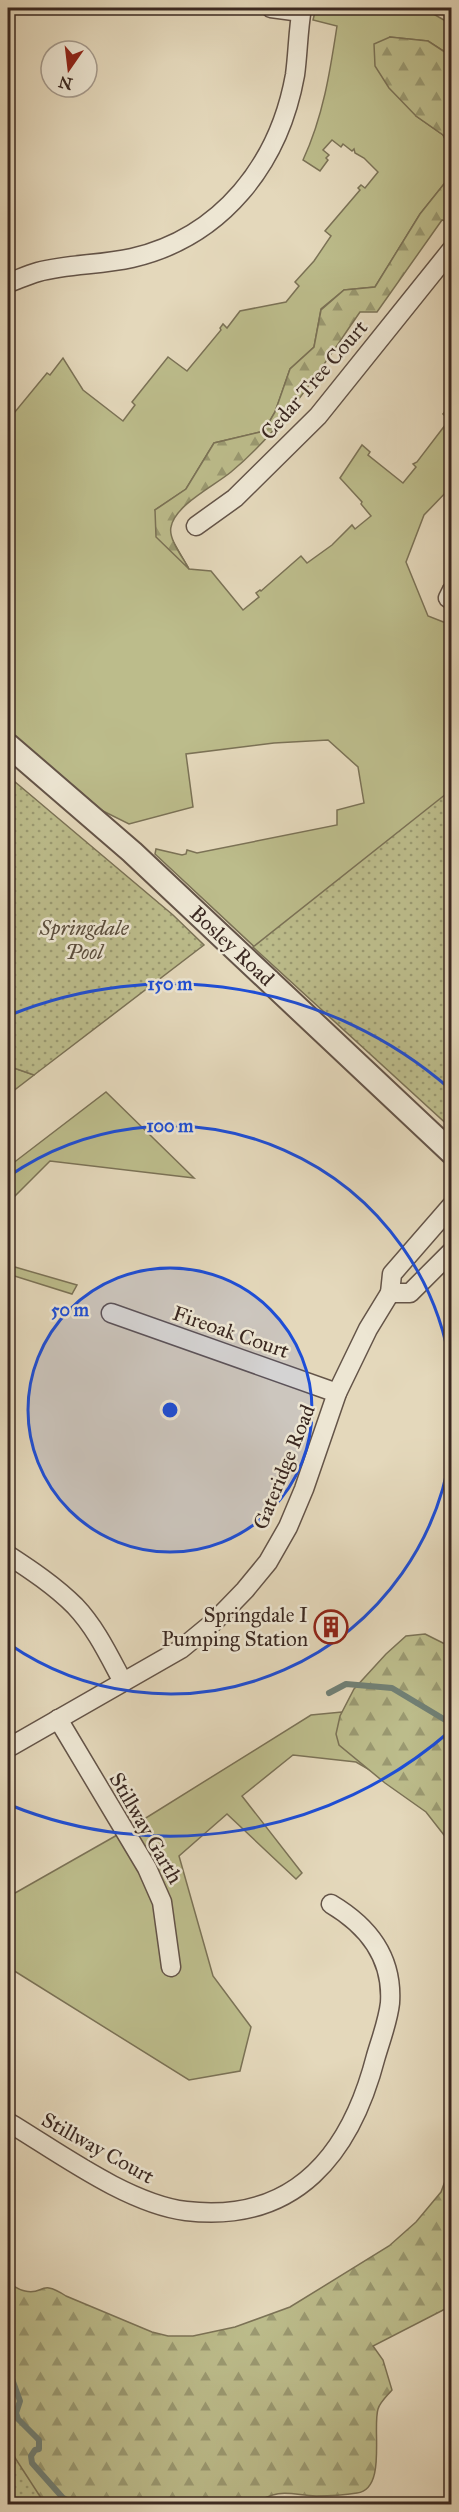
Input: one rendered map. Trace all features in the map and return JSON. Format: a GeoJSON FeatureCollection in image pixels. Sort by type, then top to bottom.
{"type":"FeatureCollection","features":[{"type":"Feature","properties":{"kind":"street"},"geometry":{"type":"LineString","coordinates":[[8,283],[39,272],[132,258],[162,249],[198,231],[228,208],[253,180],[271,147],[285,114],[295,75],[301,10],[271,8]]}},
{"type":"Feature","properties":{"kind":"street","name":"Cedar Tree Court"},"geometry":{"type":"LineString","coordinates":[[196,526],[235,498],[318,416],[452,249]]}},
{"type":"Feature","properties":{"kind":"street","name":"Bosley Road"},"geometry":{"type":"LineString","coordinates":[[8,745],[132,852],[452,1153]]}},
{"type":"Feature","properties":{"kind":"street","name":"Gateridge Road"},"geometry":{"type":"LineString","coordinates":[[8,1748],[181,1649],[215,1621],[268,1562],[288,1527],[304,1489],[337,1393],[390,1293],[392,1274],[452,1205]]}},
{"type":"Feature","properties":{"kind":"street"},"geometry":{"type":"LineString","coordinates":[[390,1293],[410,1293],[452,1251]]}},
{"type":"Feature","properties":{"kind":"street","name":"Fireoak Court"},"geometry":{"type":"LineString","coordinates":[[111,1313],[337,1393]]}},
{"type":"Feature","properties":{"kind":"street"},"geometry":{"type":"LineString","coordinates":[[8,1555],[42,1577],[76,1607],[100,1639],[123,1682]]}},
{"type":"Feature","properties":{"kind":"street","name":"Stillway Garth"},"geometry":{"type":"LineString","coordinates":[[58,1719],[147,1868],[162,1902],[171,1967]]}},
{"type":"Feature","properties":{"kind":"street","name":"Stillway Court"},"geometry":{"type":"LineString","coordinates":[[8,2122],[112,2185],[146,2202],[185,2211],[217,2212],[249,2207],[276,2199],[301,2185],[322,2168],[343,2142],[357,2115],[368,2089],[390,2006],[390,1981],[384,1960],[372,1938],[353,1917],[331,1904]]}},
{"type":"Feature","properties":{"kind":"green space"},"geometry":{"type":"Polygon","coordinates":[[[316,8],[423,8],[451,24],[451,56],[428,41],[390,37],[416,116],[443,135],[451,151],[448,179],[420,214],[375,287],[344,290],[321,309],[314,347],[290,369],[275,412],[264,431],[214,443],[186,489],[155,510],[189,569],[211,571],[243,610],[259,597],[256,593],[301,556],[307,563],[332,545],[352,525],[355,529],[371,516],[361,504],[362,502],[340,478],[362,445],[370,452],[368,455],[403,483],[416,467],[413,464],[417,462],[449,420],[443,414],[451,404],[451,487],[424,515],[406,562],[428,616],[446,623],[451,616],[451,796],[262,954],[155,854],[156,849],[182,855],[186,854],[187,850],[197,853],[337,825],[337,810],[364,803],[358,767],[328,740],[274,743],[186,754],[193,807],[129,824],[103,811],[8,731],[8,416],[10,418],[47,373],[50,375],[63,358],[83,390],[123,421],[135,405],[132,402],[168,357],[187,371],[221,330],[223,324],[227,328],[240,311],[286,302],[299,286],[295,282],[314,261],[331,236],[325,231],[360,190],[358,188],[361,185],[365,188],[378,172],[364,158],[355,153],[354,149],[352,151],[343,144],[341,147],[332,140],[323,150],[329,155],[320,171],[303,160],[321,111],[337,26],[313,20],[316,8]]]}},
{"type":"Feature","properties":{"kind":"green space"},"geometry":{"type":"Polygon","coordinates":[[[390,37],[428,41],[451,56],[451,151],[443,135],[416,116],[389,88],[375,66],[374,44],[390,37]]]}},
{"type":"Feature","properties":{"kind":"green space"},"geometry":{"type":"Polygon","coordinates":[[[451,165],[451,223],[442,220],[377,312],[360,312],[316,376],[268,436],[231,472],[187,504],[174,519],[171,527],[172,537],[189,569],[156,537],[155,510],[186,489],[214,443],[264,431],[275,412],[290,369],[314,347],[321,310],[344,290],[375,287],[420,214],[448,179],[451,165]]]}},
{"type":"Feature","properties":{"kind":"green space","name":"Springdale Pool"},"geometry":{"type":"Polygon","coordinates":[[[8,776],[173,915],[204,945],[34,1075],[8,1066],[8,776]]]}},
{"type":"Feature","properties":{"kind":"green space"},"geometry":{"type":"Polygon","coordinates":[[[451,790],[451,1128],[253,947],[451,790]]]}},
{"type":"Feature","properties":{"kind":"green space"},"geometry":{"type":"Polygon","coordinates":[[[8,1066],[34,1075],[8,1095],[8,1066]]]}},
{"type":"Feature","properties":{"kind":"green space"},"geometry":{"type":"Polygon","coordinates":[[[106,1092],[194,1178],[50,1161],[8,1203],[8,1167],[106,1092]]]}},
{"type":"Feature","properties":{"kind":"green space"},"geometry":{"type":"Polygon","coordinates":[[[8,1265],[77,1285],[72,1294],[8,1274],[8,1265]]]}},
{"type":"Feature","properties":{"kind":"green space"},"geometry":{"type":"Polygon","coordinates":[[[425,1634],[451,1647],[451,1844],[426,1812],[385,1783],[339,1745],[336,1734],[340,1716],[354,1689],[406,1636],[425,1634]]]}},
{"type":"Feature","properties":{"kind":"green space"},"geometry":{"type":"Polygon","coordinates":[[[342,1712],[451,1791],[451,1817],[356,1762],[293,1755],[242,1796],[302,1873],[296,1879],[227,1814],[179,1856],[213,1976],[251,2027],[240,2071],[189,2080],[8,1967],[8,1897],[133,1826],[311,1715],[342,1712]]]}},
{"type":"Feature","properties":{"kind":"green space"},"geometry":{"type":"Polygon","coordinates":[[[451,2165],[451,2306],[373,2346],[383,2360],[392,2390],[378,2409],[375,2470],[372,2481],[366,2489],[357,2493],[331,2496],[277,2494],[253,2504],[8,2504],[8,2282],[21,2290],[31,2292],[51,2288],[152,2332],[168,2336],[193,2336],[235,2327],[290,2307],[389,2246],[416,2222],[441,2192],[451,2165]]]}},
{"type":"Feature","properties":{"kind":"green space"},"geometry":{"type":"Polygon","coordinates":[[[8,2447],[45,2504],[8,2504],[8,2447]]]}},
{"type":"Feature","properties":{"kind":"waterway"},"geometry":{"type":"LineString","coordinates":[[329,1693],[346,1684],[392,1688],[452,1724]]}},
{"type":"Feature","properties":{"kind":"waterway"},"geometry":{"type":"LineString","coordinates":[[8,2332],[11,2345],[8,2364]]}},
{"type":"Feature","properties":{"kind":"waterway"},"geometry":{"type":"LineString","coordinates":[[8,2368],[20,2401],[16,2413],[18,2419],[39,2440],[39,2449],[35,2450],[31,2456],[32,2463],[63,2498],[74,2504]]}},
{"type":"Feature","properties":{"kind":"waterway"},"geometry":{"type":"LineString","coordinates":[[452,2431],[448,2457],[452,2470]]}},
{"type":"Feature","properties":{"kind":"place","name":"Springdale I Pumping Station"},"geometry":{"type":"Point","coordinates":[331,1627]}}]}
